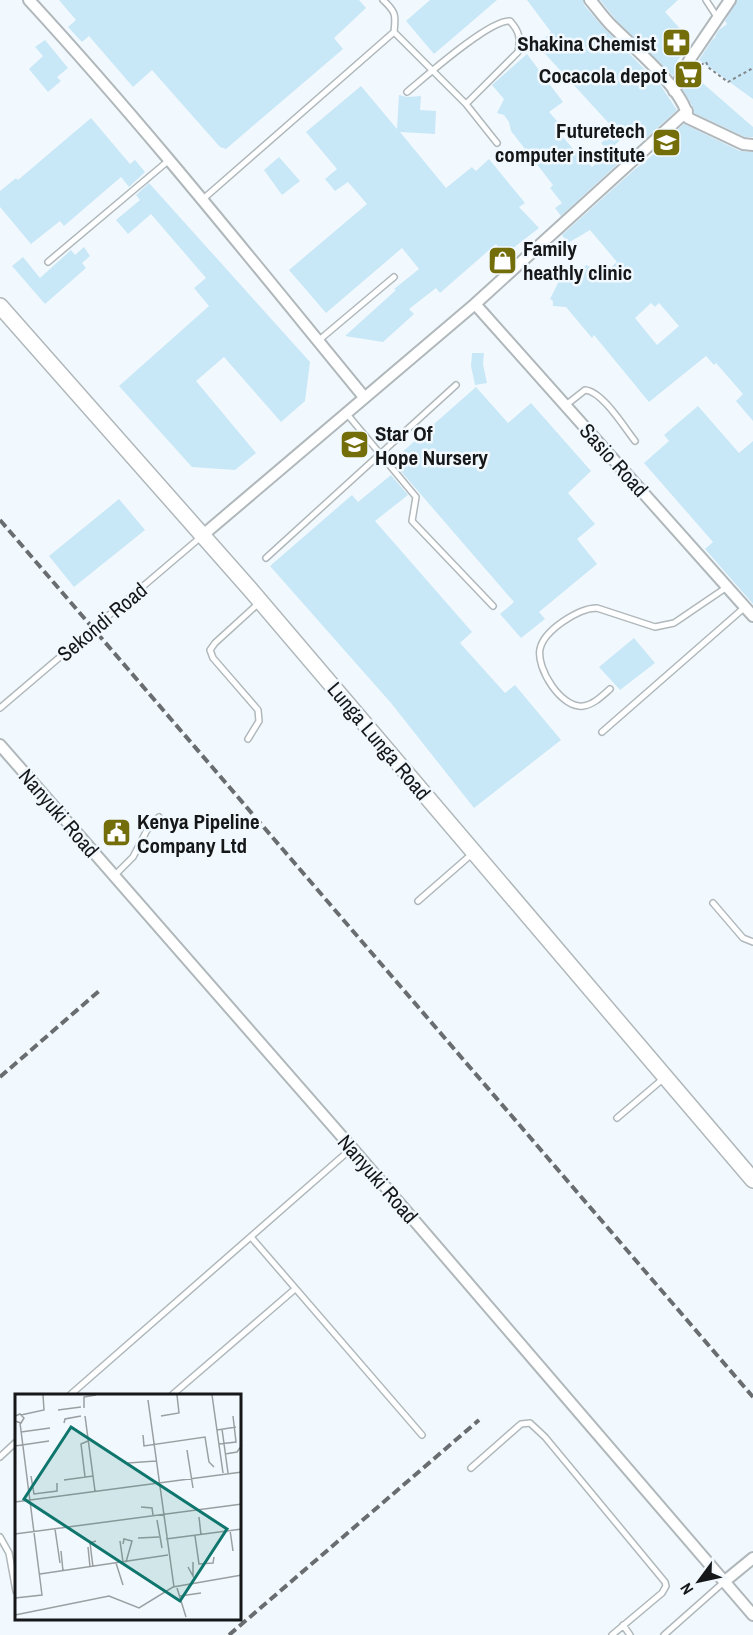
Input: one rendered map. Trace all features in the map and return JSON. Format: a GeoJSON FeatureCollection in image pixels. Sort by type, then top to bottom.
{"type":"FeatureCollection","features":[{"type":"Feature","properties":{"kind":"main road","name":"Lunga Lunga Road"},"geometry":{"type":"LineString","coordinates":[[0,306],[203,535],[753,1180]]}},
{"type":"Feature","properties":{"kind":"street"},"geometry":{"type":"LineString","coordinates":[[29,0],[75,50],[202,200],[364,397]]}},
{"type":"Feature","properties":{"kind":"street"},"geometry":{"type":"LineString","coordinates":[[590,0],[609,23],[671,84],[687,111],[688,118],[743,144],[753,145]]}},
{"type":"Feature","properties":{"kind":"street"},"geometry":{"type":"LineString","coordinates":[[674,91],[690,59],[730,0]]}},
{"type":"Feature","properties":{"kind":"street"},"geometry":{"type":"LineString","coordinates":[[203,535],[475,304],[687,111]]}},
{"type":"Feature","properties":{"kind":"street","name":"Sasio Road"},"geometry":{"type":"LineString","coordinates":[[475,304],[753,616]]}},
{"type":"Feature","properties":{"kind":"street","name":"Nanyuki Road"},"geometry":{"type":"LineString","coordinates":[[0,746],[352,1148],[753,1615]]}},
{"type":"Feature","properties":{"kind":"street"},"geometry":{"type":"LineString","coordinates":[[724,1581],[753,1558]]}},
{"type":"Feature","properties":{"kind":"lane"},"geometry":{"type":"LineString","coordinates":[[202,200],[394,32],[396,18],[393,9],[383,0]]}},
{"type":"Feature","properties":{"kind":"lane"},"geometry":{"type":"LineString","coordinates":[[706,0],[718,19]]}},
{"type":"Feature","properties":{"kind":"lane"},"geometry":{"type":"LineString","coordinates":[[407,92],[485,30],[503,20],[510,21],[521,40],[518,52],[466,104]]}},
{"type":"Feature","properties":{"kind":"lane"},"geometry":{"type":"LineString","coordinates":[[394,32],[466,104],[497,143]]}},
{"type":"Feature","properties":{"kind":"lane"},"geometry":{"type":"LineString","coordinates":[[48,262],[168,161]]}},
{"type":"Feature","properties":{"kind":"lane"},"geometry":{"type":"LineString","coordinates":[[318,340],[394,277]]}},
{"type":"Feature","properties":{"kind":"lane"},"geometry":{"type":"LineString","coordinates":[[266,558],[456,385]]}},
{"type":"Feature","properties":{"kind":"lane"},"geometry":{"type":"LineString","coordinates":[[566,405],[585,390],[592,391],[604,401],[635,441]]}},
{"type":"Feature","properties":{"kind":"lane"},"geometry":{"type":"LineString","coordinates":[[346,413],[416,497],[412,520],[493,606]]}},
{"type":"Feature","properties":{"kind":"lane","name":"Sekondi Road"},"geometry":{"type":"LineString","coordinates":[[0,708],[203,535]]}},
{"type":"Feature","properties":{"kind":"lane"},"geometry":{"type":"LineString","coordinates":[[610,690],[587,705],[576,706],[566,703],[552,686],[539,658],[544,640],[577,612],[588,608],[597,608],[655,627],[666,626],[727,587]]}},
{"type":"Feature","properties":{"kind":"lane"},"geometry":{"type":"LineString","coordinates":[[248,739],[258,721],[258,710],[213,657],[210,650],[260,602]]}},
{"type":"Feature","properties":{"kind":"lane"},"geometry":{"type":"LineString","coordinates":[[602,732],[744,607]]}},
{"type":"Feature","properties":{"kind":"lane"},"geometry":{"type":"LineString","coordinates":[[114,876],[133,857],[147,830],[159,817]]}},
{"type":"Feature","properties":{"kind":"lane"},"geometry":{"type":"LineString","coordinates":[[418,901],[474,852]]}},
{"type":"Feature","properties":{"kind":"lane"},"geometry":{"type":"LineString","coordinates":[[713,903],[743,938],[753,942]]}},
{"type":"Feature","properties":{"kind":"lane"},"geometry":{"type":"LineString","coordinates":[[617,1118],[665,1077]]}},
{"type":"Feature","properties":{"kind":"lane"},"geometry":{"type":"LineString","coordinates":[[71,1394],[352,1148]]}},
{"type":"Feature","properties":{"kind":"lane"},"geometry":{"type":"LineString","coordinates":[[251,1237],[422,1436]]}},
{"type":"Feature","properties":{"kind":"lane"},"geometry":{"type":"LineString","coordinates":[[173,1394],[295,1289]]}},
{"type":"Feature","properties":{"kind":"lane"},"geometry":{"type":"LineString","coordinates":[[471,1468],[521,1424],[530,1423],[535,1426],[665,1582],[666,1586],[662,1593],[612,1635]]}},
{"type":"Feature","properties":{"kind":"lane"},"geometry":{"type":"LineString","coordinates":[[0,1457],[15,1443]]}},
{"type":"Feature","properties":{"kind":"lane"},"geometry":{"type":"LineString","coordinates":[[0,1537],[9,1553],[15,1586]]}},
{"type":"Feature","properties":{"kind":"lane"},"geometry":{"type":"LineString","coordinates":[[664,1635],[724,1581]]}},
{"type":"Feature","properties":{"kind":"lane"},"geometry":{"type":"LineString","coordinates":[[623,1626],[630,1635]]}},
{"type":"Feature","properties":{"kind":"path"},"geometry":{"type":"LineString","coordinates":[[690,59],[696,67],[706,62],[709,68],[728,82],[753,68]]}},
{"type":"Feature","properties":{"kind":"building"},"geometry":{"type":"Polygon","coordinates":[[[59,0],[359,0],[366,8],[334,38],[343,49],[226,149],[220,147],[152,70],[133,87],[89,36],[82,42],[68,27],[76,20],[59,0]]]}},
{"type":"Feature","properties":{"kind":"building"},"geometry":{"type":"Polygon","coordinates":[[[430,0],[497,0],[434,54],[406,21],[430,0]]]}},
{"type":"Feature","properties":{"kind":"building"},"geometry":{"type":"Polygon","coordinates":[[[527,0],[583,0],[584,5],[603,27],[661,86],[677,110],[643,141],[632,130],[608,151],[601,143],[615,130],[537,45],[551,32],[527,0]]]}},
{"type":"Feature","properties":{"kind":"building"},"geometry":{"type":"Polygon","coordinates":[[[600,0],[678,0],[665,12],[683,32],[678,36],[687,49],[677,61],[680,63],[673,76],[616,20],[600,0]]]}},
{"type":"Feature","properties":{"kind":"building"},"geometry":{"type":"Polygon","coordinates":[[[737,0],[753,0],[753,99],[699,60],[719,30],[727,24],[725,21],[737,0]]]}},
{"type":"Feature","properties":{"kind":"building"},"geometry":{"type":"Polygon","coordinates":[[[45,40],[68,68],[57,77],[61,81],[48,92],[29,69],[43,56],[35,47],[45,40]]]}},
{"type":"Feature","properties":{"kind":"building"},"geometry":{"type":"Polygon","coordinates":[[[527,54],[563,102],[549,112],[566,131],[561,135],[582,159],[584,158],[592,167],[616,147],[624,158],[561,216],[555,208],[562,203],[550,188],[553,185],[511,131],[504,115],[497,113],[504,99],[492,85],[527,54]]]}},
{"type":"Feature","properties":{"kind":"building"},"geometry":{"type":"Polygon","coordinates":[[[691,73],[753,127],[753,137],[745,137],[694,113],[683,90],[691,73]]]}},
{"type":"Feature","properties":{"kind":"building"},"geometry":{"type":"Polygon","coordinates":[[[361,86],[397,129],[399,95],[421,96],[420,110],[436,111],[435,134],[400,132],[446,188],[472,167],[476,171],[489,159],[525,203],[519,207],[539,228],[504,255],[496,244],[440,293],[436,288],[409,309],[414,314],[383,342],[345,336],[396,290],[394,289],[419,269],[402,248],[326,313],[289,270],[367,204],[348,182],[335,191],[325,179],[337,169],[306,132],[361,86]]]}},
{"type":"Feature","properties":{"kind":"building"},"geometry":{"type":"Polygon","coordinates":[[[91,118],[130,164],[135,160],[145,172],[129,187],[121,177],[64,226],[60,221],[31,244],[0,207],[0,191],[16,178],[18,180],[91,118]]]}},
{"type":"Feature","properties":{"kind":"building"},"geometry":{"type":"Polygon","coordinates":[[[684,124],[740,151],[753,152],[753,421],[736,401],[743,394],[716,363],[714,365],[706,356],[649,402],[594,335],[592,338],[566,307],[553,306],[553,301],[550,299],[559,281],[567,275],[587,265],[602,275],[617,262],[590,230],[568,243],[562,235],[655,153],[653,152],[684,124]],[[651,303],[635,318],[657,345],[679,326],[659,303],[655,307],[651,303]]]}},
{"type":"Feature","properties":{"kind":"building"},"geometry":{"type":"Polygon","coordinates":[[[279,157],[300,181],[282,195],[264,170],[279,157]]]}},
{"type":"Feature","properties":{"kind":"building"},"geometry":{"type":"Polygon","coordinates":[[[149,183],[310,362],[305,401],[281,422],[224,357],[196,381],[256,453],[235,470],[192,467],[119,386],[209,306],[194,288],[206,278],[151,214],[128,234],[116,220],[140,200],[136,195],[149,183]]]}},
{"type":"Feature","properties":{"kind":"building"},"geometry":{"type":"Polygon","coordinates":[[[84,247],[90,256],[82,263],[86,268],[45,304],[12,266],[23,257],[40,278],[71,250],[75,255],[84,247]]]}},
{"type":"Feature","properties":{"kind":"building"},"geometry":{"type":"Polygon","coordinates":[[[472,353],[484,353],[483,364],[487,383],[475,385],[471,366],[472,353]]]}},
{"type":"Feature","properties":{"kind":"building"},"geometry":{"type":"Polygon","coordinates":[[[476,387],[508,423],[531,403],[591,471],[568,493],[595,524],[577,539],[597,564],[539,612],[545,619],[521,638],[500,614],[514,602],[392,461],[476,387]]]}},
{"type":"Feature","properties":{"kind":"building"},"geometry":{"type":"Polygon","coordinates":[[[698,406],[739,453],[753,441],[753,604],[705,549],[713,542],[644,463],[669,441],[664,435],[698,406]]]}},
{"type":"Feature","properties":{"kind":"building"},"geometry":{"type":"Polygon","coordinates":[[[391,475],[408,495],[375,521],[472,632],[460,643],[505,693],[515,685],[561,740],[474,808],[391,703],[270,566],[352,495],[358,502],[391,475]]]}},
{"type":"Feature","properties":{"kind":"building"},"geometry":{"type":"Polygon","coordinates":[[[119,499],[145,530],[74,587],[49,556],[119,499]]]}},
{"type":"Feature","properties":{"kind":"building"},"geometry":{"type":"Polygon","coordinates":[[[634,638],[655,663],[620,690],[599,667],[634,638]]]}},
{"type":"Feature","properties":{"kind":"railway"},"geometry":{"type":"LineString","coordinates":[[0,520],[753,1397]]}},
{"type":"Feature","properties":{"kind":"railway"},"geometry":{"type":"LineString","coordinates":[[0,1077],[99,991]]}},
{"type":"Feature","properties":{"kind":"railway"},"geometry":{"type":"LineString","coordinates":[[229,1635],[479,1420]]}},
{"type":"Feature","properties":{"kind":"place","name":"Shakina Chemist"},"geometry":{"type":"Point","coordinates":[677,43]}},
{"type":"Feature","properties":{"kind":"place","name":"Cocacola depot"},"geometry":{"type":"Point","coordinates":[688,75]}},
{"type":"Feature","properties":{"kind":"place","name":"Futuretech computer institute"},"geometry":{"type":"Point","coordinates":[666,142]}},
{"type":"Feature","properties":{"kind":"place","name":"Family heathly clinic"},"geometry":{"type":"Point","coordinates":[502,260]}},
{"type":"Feature","properties":{"kind":"place","name":"Star Of Hope Nursery"},"geometry":{"type":"Point","coordinates":[354,445]}},
{"type":"Feature","properties":{"kind":"place","name":"Kenya Pipeline Company Ltd"},"geometry":{"type":"Point","coordinates":[116,833]}}]}
